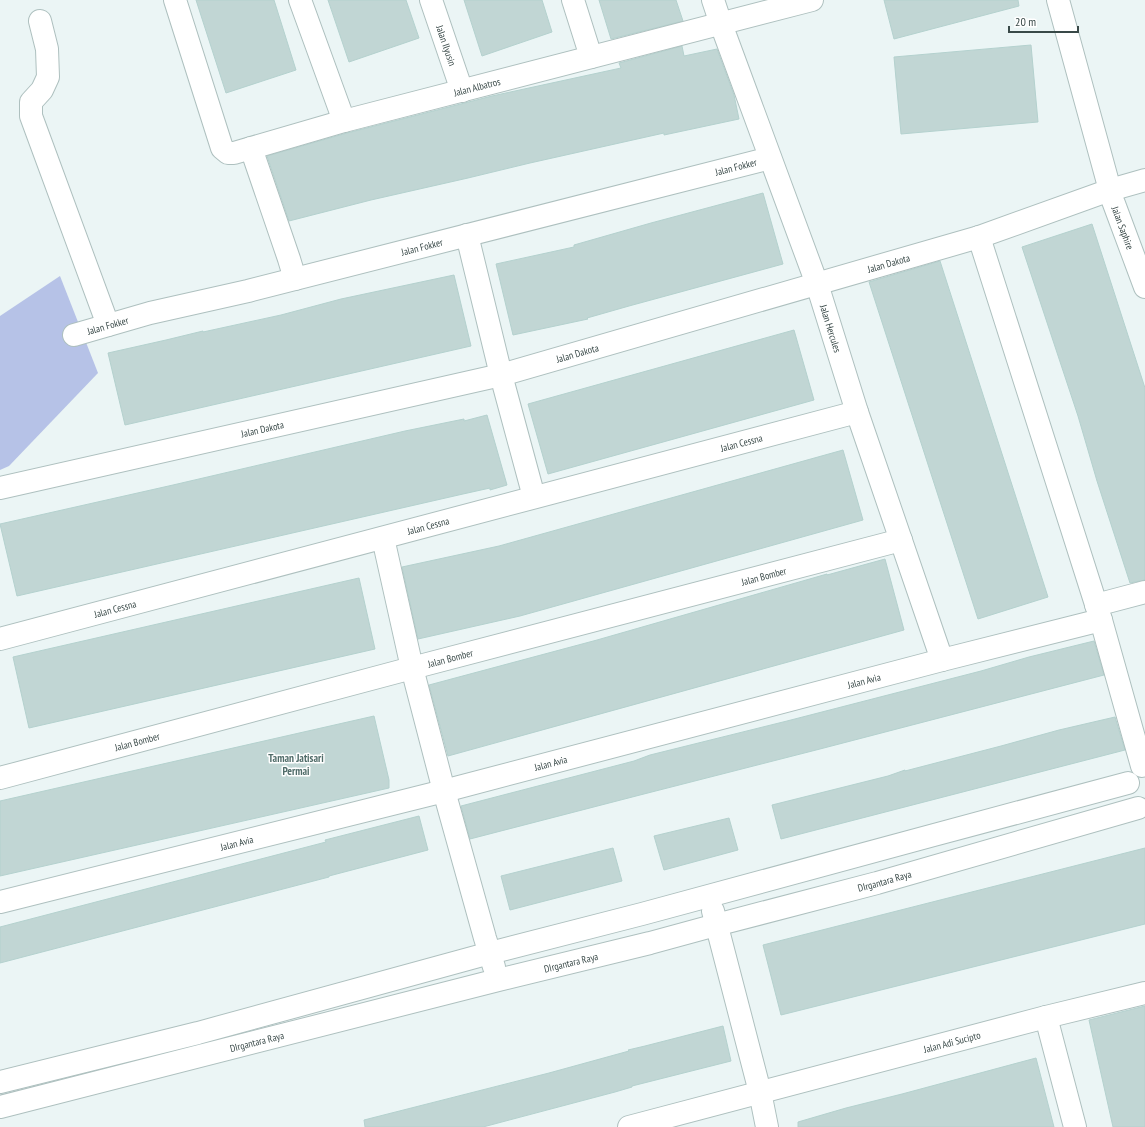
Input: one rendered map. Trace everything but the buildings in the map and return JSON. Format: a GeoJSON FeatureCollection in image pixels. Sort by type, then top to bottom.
{"type":"FeatureCollection","features":[{"type":"Feature","properties":{"kind":"street"},"geometry":{"type":"LineString","coordinates":[[176,0],[222,148],[228,153],[242,151],[289,259],[295,279]]}},
{"type":"Feature","properties":{"kind":"street"},"geometry":{"type":"LineString","coordinates":[[300,0],[344,121]]}},
{"type":"Feature","properties":{"kind":"street","name":"Jalan Ilyusin"},"geometry":{"type":"LineString","coordinates":[[431,0],[462,90]]}},
{"type":"Feature","properties":{"kind":"street"},"geometry":{"type":"LineString","coordinates":[[573,0],[591,57]]}},
{"type":"Feature","properties":{"kind":"street","name":"Jalan Hercules"},"geometry":{"type":"LineString","coordinates":[[713,0],[720,24],[817,284],[857,412],[942,660]]}},
{"type":"Feature","properties":{"kind":"street","name":"Jalan Albatros"},"geometry":{"type":"LineString","coordinates":[[242,151],[344,121],[812,0]]}},
{"type":"Feature","properties":{"kind":"street","name":"Jalan Saphire"},"geometry":{"type":"LineString","coordinates":[[1058,0],[1113,201],[1145,287]]}},
{"type":"Feature","properties":{"kind":"street"},"geometry":{"type":"LineString","coordinates":[[40,21],[47,49],[48,78],[42,90],[31,102],[31,116],[108,325]]}},
{"type":"Feature","properties":{"kind":"street","name":"Jalan Fokker"},"geometry":{"type":"LineString","coordinates":[[74,334],[150,313],[295,279],[770,158]]}},
{"type":"Feature","properties":{"kind":"street","name":"Jalan Dakota"},"geometry":{"type":"LineString","coordinates":[[0,488],[501,375],[979,237],[1110,190],[1145,180]]}},
{"type":"Feature","properties":{"kind":"street"},"geometry":{"type":"LineString","coordinates":[[467,235],[501,375],[534,497]]}},
{"type":"Feature","properties":{"kind":"street"},"geometry":{"type":"LineString","coordinates":[[979,237],[1098,612],[1143,765],[1130,776],[1128,783],[1128,795],[1130,800],[1142,809]]}},
{"type":"Feature","properties":{"kind":"street","name":"Jalan Cessna"},"geometry":{"type":"LineString","coordinates":[[0,639],[857,412]]}},
{"type":"Feature","properties":{"kind":"street"},"geometry":{"type":"LineString","coordinates":[[383,538],[412,668],[444,791],[498,980]]}},
{"type":"Feature","properties":{"kind":"street","name":"Jalan Bomber"},"geometry":{"type":"LineString","coordinates":[[0,778],[901,540]]}},
{"type":"Feature","properties":{"kind":"street","name":"Jalan Avia"},"geometry":{"type":"LineString","coordinates":[[0,902],[444,791],[942,660],[1098,612],[1145,592]]}},
{"type":"Feature","properties":{"kind":"street"},"geometry":{"type":"LineString","coordinates":[[0,1082],[198,1033],[490,953],[710,896],[1128,783]]}},
{"type":"Feature","properties":{"kind":"street","name":"DIrgantara Raya"},"geometry":{"type":"LineString","coordinates":[[0,1107],[498,980],[650,943],[1142,809]]}},
{"type":"Feature","properties":{"kind":"street"},"geometry":{"type":"LineString","coordinates":[[869,852],[877,882]]}},
{"type":"Feature","properties":{"kind":"street"},"geometry":{"type":"LineString","coordinates":[[710,896],[716,925],[760,1092],[767,1127]]}},
{"type":"Feature","properties":{"kind":"street","name":"Jalan Adi Sucipto"},"geometry":{"type":"LineString","coordinates":[[632,1127],[1046,1017],[1145,993]]}},
{"type":"Feature","properties":{"kind":"street"},"geometry":{"type":"LineString","coordinates":[[1046,1017],[1074,1127]]}},
{"type":"Feature","properties":{"kind":"street"},"geometry":{"type":"LineString","coordinates":[[198,1033],[204,1055]]}},
{"type":"Feature","properties":{"kind":"shaded area"},"geometry":{"type":"Polygon","coordinates":[[[60,276],[98,373],[9,466],[0,470],[0,316],[60,276]]]}},
{"type":"Feature","properties":{"kind":"district","name":"Taman Jatisari Permai"},"geometry":{"type":"Point","coordinates":[296,764]}}]}
